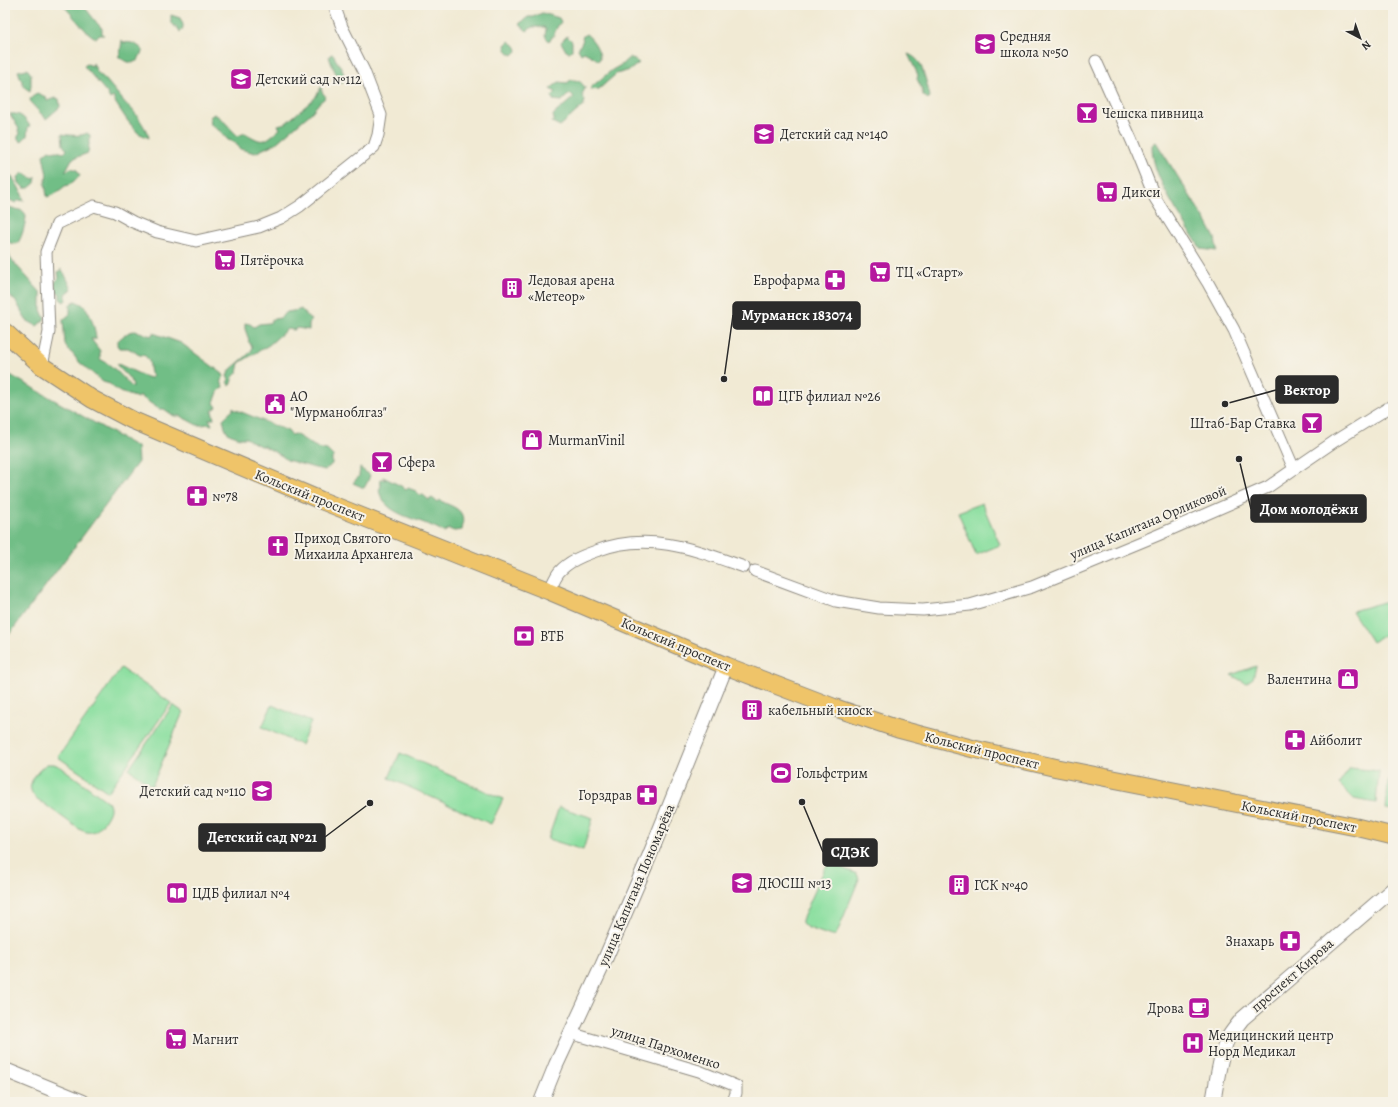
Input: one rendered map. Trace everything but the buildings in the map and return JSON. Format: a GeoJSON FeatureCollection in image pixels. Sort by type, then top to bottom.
{"type":"FeatureCollection","features":[{"type":"Feature","properties":{"kind":"main road","name":"Кольский проспект"},"geometry":{"type":"LineString","coordinates":[[5,332],[42,366],[92,400],[132,420],[320,500],[549,591],[726,666],[833,707],[884,724],[974,749],[1057,768],[1356,826],[1393,836]]}},
{"type":"Feature","properties":{"kind":"main road"},"geometry":{"type":"LineString","coordinates":[[1376,832],[1393,832]]}},
{"type":"Feature","properties":{"kind":"street"},"geometry":{"type":"LineString","coordinates":[[42,366],[49,332],[46,252],[56,224],[94,206],[115,212],[156,232],[196,241],[259,227],[282,218],[300,206],[374,147],[378,135],[381,115],[364,71],[342,27],[334,5]]}},
{"type":"Feature","properties":{"kind":"street"},"geometry":{"type":"LineString","coordinates":[[1096,61],[1132,141],[1155,198],[1208,283],[1234,330],[1294,469]]}},
{"type":"Feature","properties":{"kind":"street","name":"улица Капитана Орликовой"},"geometry":{"type":"LineString","coordinates":[[755,571],[836,601],[879,608],[923,610],[970,605],[1032,587],[1158,535],[1268,487],[1335,441],[1393,405]]}},
{"type":"Feature","properties":{"kind":"street"},"geometry":{"type":"LineString","coordinates":[[549,591],[559,573],[574,560],[607,547],[640,542],[671,544],[717,557],[744,567]]}},
{"type":"Feature","properties":{"kind":"street","name":"улица Капитана Пономарёва"},"geometry":{"type":"LineString","coordinates":[[541,1102],[570,1033],[603,964],[649,857],[726,666]]}},
{"type":"Feature","properties":{"kind":"street"},"geometry":{"type":"LineString","coordinates":[[1376,832],[1393,840]]}},
{"type":"Feature","properties":{"kind":"street","name":"проспект Кирова"},"geometry":{"type":"LineString","coordinates":[[1213,1102],[1222,1054],[1227,1040],[1242,1019],[1393,889]]}},
{"type":"Feature","properties":{"kind":"street","name":"улица Пархоменко"},"geometry":{"type":"LineString","coordinates":[[570,1033],[699,1071],[736,1086],[736,1092],[732,1102]]}},
{"type":"Feature","properties":{"kind":"street"},"geometry":{"type":"LineString","coordinates":[[5,1070],[83,1102]]}},
{"type":"Feature","properties":{"kind":"green space"},"geometry":{"type":"Polygon","coordinates":[[[63,5],[83,5],[102,28],[102,33],[104,35],[100,35],[96,38],[92,36],[63,5]]]}},
{"type":"Feature","properties":{"kind":"green space"},"geometry":{"type":"Polygon","coordinates":[[[542,13],[559,18],[561,22],[553,37],[549,41],[545,36],[546,29],[544,27],[532,27],[527,31],[519,24],[528,17],[533,17],[542,13]]]}},
{"type":"Feature","properties":{"kind":"green space"},"geometry":{"type":"Polygon","coordinates":[[[171,15],[180,18],[183,29],[180,32],[171,22],[171,15]]]}},
{"type":"Feature","properties":{"kind":"green space"},"geometry":{"type":"Polygon","coordinates":[[[586,34],[594,42],[597,48],[600,56],[598,61],[584,52],[581,54],[578,49],[583,40],[582,37],[586,34]]]}},
{"type":"Feature","properties":{"kind":"green space"},"geometry":{"type":"Polygon","coordinates":[[[567,36],[572,41],[572,50],[569,52],[566,51],[561,42],[567,36]]]}},
{"type":"Feature","properties":{"kind":"green space"},"geometry":{"type":"Polygon","coordinates":[[[122,40],[124,43],[134,44],[143,50],[138,60],[128,62],[118,56],[120,55],[122,40]]]}},
{"type":"Feature","properties":{"kind":"green space"},"geometry":{"type":"Polygon","coordinates":[[[509,41],[517,49],[513,55],[508,52],[505,47],[509,41]]]}},
{"type":"Feature","properties":{"kind":"green space"},"geometry":{"type":"Polygon","coordinates":[[[332,54],[343,72],[345,80],[342,83],[330,60],[329,56],[332,54]]]}},
{"type":"Feature","properties":{"kind":"green space"},"geometry":{"type":"Polygon","coordinates":[[[908,54],[920,63],[930,97],[928,99],[923,95],[917,79],[918,75],[908,54]]]}},
{"type":"Feature","properties":{"kind":"green space"},"geometry":{"type":"Polygon","coordinates":[[[630,57],[639,63],[630,70],[616,74],[599,89],[592,90],[590,88],[612,70],[621,65],[630,57]]]}},
{"type":"Feature","properties":{"kind":"green space"},"geometry":{"type":"Polygon","coordinates":[[[93,63],[97,72],[106,80],[136,115],[146,130],[149,138],[138,133],[127,120],[113,97],[110,99],[107,93],[84,66],[87,64],[93,66],[93,63]]]}},
{"type":"Feature","properties":{"kind":"green space"},"geometry":{"type":"Polygon","coordinates":[[[27,69],[31,74],[30,91],[24,87],[18,71],[27,69]]]}},
{"type":"Feature","properties":{"kind":"green space"},"geometry":{"type":"Polygon","coordinates":[[[571,80],[579,81],[584,86],[585,88],[582,95],[585,101],[583,106],[560,126],[552,122],[554,120],[553,115],[574,97],[570,93],[562,101],[553,100],[552,96],[556,92],[550,89],[559,82],[567,83],[571,80]]]}},
{"type":"Feature","properties":{"kind":"green space"},"geometry":{"type":"Polygon","coordinates":[[[321,87],[322,92],[326,97],[311,113],[276,143],[255,153],[240,149],[235,142],[228,140],[220,131],[211,125],[210,117],[214,114],[224,121],[238,136],[245,133],[256,139],[266,139],[280,129],[278,125],[286,123],[315,98],[321,87]]]}},
{"type":"Feature","properties":{"kind":"green space"},"geometry":{"type":"Polygon","coordinates":[[[37,93],[46,97],[47,101],[55,98],[59,99],[60,107],[46,119],[31,103],[30,99],[37,93]]]}},
{"type":"Feature","properties":{"kind":"green space"},"geometry":{"type":"Polygon","coordinates":[[[10,114],[22,116],[30,126],[28,127],[27,136],[21,142],[18,139],[20,134],[18,131],[19,129],[10,114]]]}},
{"type":"Feature","properties":{"kind":"green space"},"geometry":{"type":"Polygon","coordinates":[[[87,133],[90,135],[88,153],[72,159],[65,172],[71,168],[77,170],[80,176],[55,194],[47,197],[45,183],[47,175],[43,155],[49,150],[64,153],[67,150],[63,145],[62,134],[78,135],[87,133]]]}},
{"type":"Feature","properties":{"kind":"green space"},"geometry":{"type":"Polygon","coordinates":[[[1156,142],[1207,223],[1215,238],[1217,251],[1201,249],[1170,199],[1157,171],[1153,158],[1152,145],[1156,142]]]}},
{"type":"Feature","properties":{"kind":"green space"},"geometry":{"type":"Polygon","coordinates":[[[5,170],[17,184],[24,201],[19,200],[16,203],[5,198],[5,170]]]}},
{"type":"Feature","properties":{"kind":"green space"},"geometry":{"type":"Polygon","coordinates":[[[23,173],[34,179],[36,177],[35,183],[29,188],[24,188],[19,183],[18,177],[23,173]]]}},
{"type":"Feature","properties":{"kind":"green space"},"geometry":{"type":"Polygon","coordinates":[[[5,206],[23,211],[26,215],[21,238],[17,244],[10,243],[5,237],[5,206]]]}},
{"type":"Feature","properties":{"kind":"green space"},"geometry":{"type":"Polygon","coordinates":[[[5,241],[10,258],[41,293],[41,310],[45,319],[37,326],[26,320],[17,303],[5,290],[5,241]]]}},
{"type":"Feature","properties":{"kind":"green space"},"geometry":{"type":"Polygon","coordinates":[[[61,269],[72,289],[66,294],[66,300],[64,302],[60,299],[60,294],[57,293],[54,283],[59,278],[58,272],[61,269]]]}},
{"type":"Feature","properties":{"kind":"green space"},"geometry":{"type":"Polygon","coordinates":[[[75,301],[84,306],[94,326],[96,339],[91,339],[100,351],[100,359],[114,369],[133,388],[133,385],[117,365],[118,364],[146,377],[151,378],[153,376],[149,362],[145,356],[128,348],[119,348],[117,345],[118,341],[122,337],[133,331],[151,336],[153,333],[181,343],[223,374],[224,377],[221,380],[223,387],[218,392],[214,403],[217,407],[212,411],[214,419],[209,419],[212,425],[197,425],[180,416],[174,416],[164,409],[159,409],[140,396],[138,398],[120,392],[110,384],[103,382],[78,361],[68,350],[65,344],[63,320],[70,314],[70,305],[75,301]]]}},
{"type":"Feature","properties":{"kind":"green space"},"geometry":{"type":"Polygon","coordinates":[[[301,309],[311,320],[309,330],[297,328],[294,330],[287,329],[269,345],[239,363],[237,373],[233,377],[230,386],[227,382],[229,380],[227,376],[230,370],[251,352],[252,346],[248,341],[245,323],[254,327],[280,318],[287,312],[301,309]]]}},
{"type":"Feature","properties":{"kind":"green space"},"geometry":{"type":"Polygon","coordinates":[[[5,372],[137,447],[138,462],[5,640],[5,372]]]}},
{"type":"Feature","properties":{"kind":"green space"},"geometry":{"type":"Polygon","coordinates":[[[233,407],[234,409],[288,431],[291,435],[294,434],[314,446],[327,450],[334,457],[332,458],[332,464],[325,470],[287,460],[264,446],[260,446],[246,438],[240,438],[229,434],[225,428],[223,419],[233,410],[233,407]]]}},
{"type":"Feature","properties":{"kind":"green space"},"geometry":{"type":"Polygon","coordinates":[[[360,468],[370,475],[364,488],[353,483],[359,476],[360,468]]]}},
{"type":"Feature","properties":{"kind":"green space"},"geometry":{"type":"Polygon","coordinates":[[[383,477],[406,490],[408,488],[416,491],[429,500],[432,498],[437,502],[439,500],[458,510],[462,517],[462,530],[454,531],[449,529],[444,532],[391,509],[381,497],[379,490],[381,486],[380,480],[386,480],[383,477]]]}},
{"type":"Feature","properties":{"kind":"green space"},"geometry":{"type":"Polygon","coordinates":[[[982,503],[1000,545],[976,555],[958,512],[982,503]]]}},
{"type":"Feature","properties":{"kind":"green space"},"geometry":{"type":"Polygon","coordinates":[[[1391,600],[1393,601],[1393,630],[1372,642],[1352,611],[1391,600]]]}},
{"type":"Feature","properties":{"kind":"green space"},"geometry":{"type":"Polygon","coordinates":[[[1256,666],[1253,678],[1246,683],[1231,675],[1256,666]]]}},
{"type":"Feature","properties":{"kind":"green space"},"geometry":{"type":"Polygon","coordinates":[[[121,668],[171,703],[108,792],[58,757],[121,668]]]}},
{"type":"Feature","properties":{"kind":"green space"},"geometry":{"type":"Polygon","coordinates":[[[173,705],[183,712],[152,786],[129,769],[173,705]]]}},
{"type":"Feature","properties":{"kind":"green space"},"geometry":{"type":"Polygon","coordinates":[[[272,705],[311,722],[301,745],[262,727],[272,705]]]}},
{"type":"Feature","properties":{"kind":"green space"},"geometry":{"type":"Polygon","coordinates":[[[400,753],[503,799],[491,824],[389,778],[400,753]]]}},
{"type":"Feature","properties":{"kind":"green space"},"geometry":{"type":"Polygon","coordinates":[[[47,764],[54,764],[61,767],[108,802],[110,811],[104,822],[95,831],[88,832],[79,829],[34,796],[31,790],[31,783],[38,772],[47,764]]]}},
{"type":"Feature","properties":{"kind":"green space"},"geometry":{"type":"Polygon","coordinates":[[[1350,768],[1379,771],[1376,803],[1354,799],[1339,784],[1350,768]]]}},
{"type":"Feature","properties":{"kind":"green space"},"geometry":{"type":"Polygon","coordinates":[[[1388,781],[1393,781],[1393,810],[1386,809],[1388,781]]]}},
{"type":"Feature","properties":{"kind":"green space"},"geometry":{"type":"Polygon","coordinates":[[[559,807],[593,818],[583,850],[548,839],[559,807]]]}},
{"type":"Feature","properties":{"kind":"green space"},"geometry":{"type":"Polygon","coordinates":[[[829,864],[857,874],[859,879],[837,933],[834,936],[806,927],[802,923],[825,868],[829,864]]]}},
{"type":"Feature","properties":{"kind":"place","name":"Средняя школа №50"},"geometry":{"type":"Point","coordinates":[985,44]}},
{"type":"Feature","properties":{"kind":"place","name":"Детский сад №112"},"geometry":{"type":"Point","coordinates":[241,79]}},
{"type":"Feature","properties":{"kind":"place","name":"Чешска пивница"},"geometry":{"type":"Point","coordinates":[1087,113]}},
{"type":"Feature","properties":{"kind":"place","name":"Детский сад №140"},"geometry":{"type":"Point","coordinates":[764,134]}},
{"type":"Feature","properties":{"kind":"place","name":"Дикси"},"geometry":{"type":"Point","coordinates":[1107,192]}},
{"type":"Feature","properties":{"kind":"place","name":"Пятёрочка"},"geometry":{"type":"Point","coordinates":[225,260]}},
{"type":"Feature","properties":{"kind":"place","name":"ТЦ «Старт»"},"geometry":{"type":"Point","coordinates":[880,272]}},
{"type":"Feature","properties":{"kind":"place","name":"Еврофарма"},"geometry":{"type":"Point","coordinates":[835,280]}},
{"type":"Feature","properties":{"kind":"place","name":"Ледовая арена «Метеор»"},"geometry":{"type":"Point","coordinates":[512,288]}},
{"type":"Feature","properties":{"kind":"place","name":"Мурманск 183074"},"geometry":{"type":"Point","coordinates":[724,379]}},
{"type":"Feature","properties":{"kind":"place","name":"ЦГБ филиал №26"},"geometry":{"type":"Point","coordinates":[763,396]}},
{"type":"Feature","properties":{"kind":"place","name":"AO \"Мурманоблгаз\""},"geometry":{"type":"Point","coordinates":[275,404]}},
{"type":"Feature","properties":{"kind":"place","name":"Вектор"},"geometry":{"type":"Point","coordinates":[1225,404]}},
{"type":"Feature","properties":{"kind":"place","name":"Штаб-Бар Ставка"},"geometry":{"type":"Point","coordinates":[1312,423]}},
{"type":"Feature","properties":{"kind":"place","name":"MurmanVinil"},"geometry":{"type":"Point","coordinates":[532,440]}},
{"type":"Feature","properties":{"kind":"place","name":"Дом молодёжи"},"geometry":{"type":"Point","coordinates":[1239,459]}},
{"type":"Feature","properties":{"kind":"place","name":"Сфера"},"geometry":{"type":"Point","coordinates":[382,462]}},
{"type":"Feature","properties":{"kind":"place","name":"№78"},"geometry":{"type":"Point","coordinates":[197,496]}},
{"type":"Feature","properties":{"kind":"place","name":"Приход Святого Михаила Архангела"},"geometry":{"type":"Point","coordinates":[278,546]}},
{"type":"Feature","properties":{"kind":"place","name":"ВТБ"},"geometry":{"type":"Point","coordinates":[524,636]}},
{"type":"Feature","properties":{"kind":"place","name":"Валентина"},"geometry":{"type":"Point","coordinates":[1348,679]}},
{"type":"Feature","properties":{"kind":"place","name":"кабельный киоск"},"geometry":{"type":"Point","coordinates":[752,710]}},
{"type":"Feature","properties":{"kind":"place","name":"Айболит"},"geometry":{"type":"Point","coordinates":[1295,740]}},
{"type":"Feature","properties":{"kind":"place","name":"Гольфстрим"},"geometry":{"type":"Point","coordinates":[781,773]}},
{"type":"Feature","properties":{"kind":"place","name":"Детский сад №110"},"geometry":{"type":"Point","coordinates":[262,791]}},
{"type":"Feature","properties":{"kind":"place","name":"Горздрав"},"geometry":{"type":"Point","coordinates":[647,795]}},
{"type":"Feature","properties":{"kind":"place","name":"СДЭК"},"geometry":{"type":"Point","coordinates":[802,802]}},
{"type":"Feature","properties":{"kind":"place","name":"Детский сад №21"},"geometry":{"type":"Point","coordinates":[370,803]}},
{"type":"Feature","properties":{"kind":"place","name":"ДЮСШ №13"},"geometry":{"type":"Point","coordinates":[742,883]}},
{"type":"Feature","properties":{"kind":"place","name":"ГСК №40"},"geometry":{"type":"Point","coordinates":[959,885]}},
{"type":"Feature","properties":{"kind":"place","name":"ЦДБ филиал №4"},"geometry":{"type":"Point","coordinates":[177,893]}},
{"type":"Feature","properties":{"kind":"place","name":"Знахарь"},"geometry":{"type":"Point","coordinates":[1290,941]}},
{"type":"Feature","properties":{"kind":"place","name":"Дрова"},"geometry":{"type":"Point","coordinates":[1199,1008]}},
{"type":"Feature","properties":{"kind":"place","name":"Магнит"},"geometry":{"type":"Point","coordinates":[176,1039]}},
{"type":"Feature","properties":{"kind":"place","name":"Медицинский центр Норд Медикал"},"geometry":{"type":"Point","coordinates":[1193,1043]}}]}
